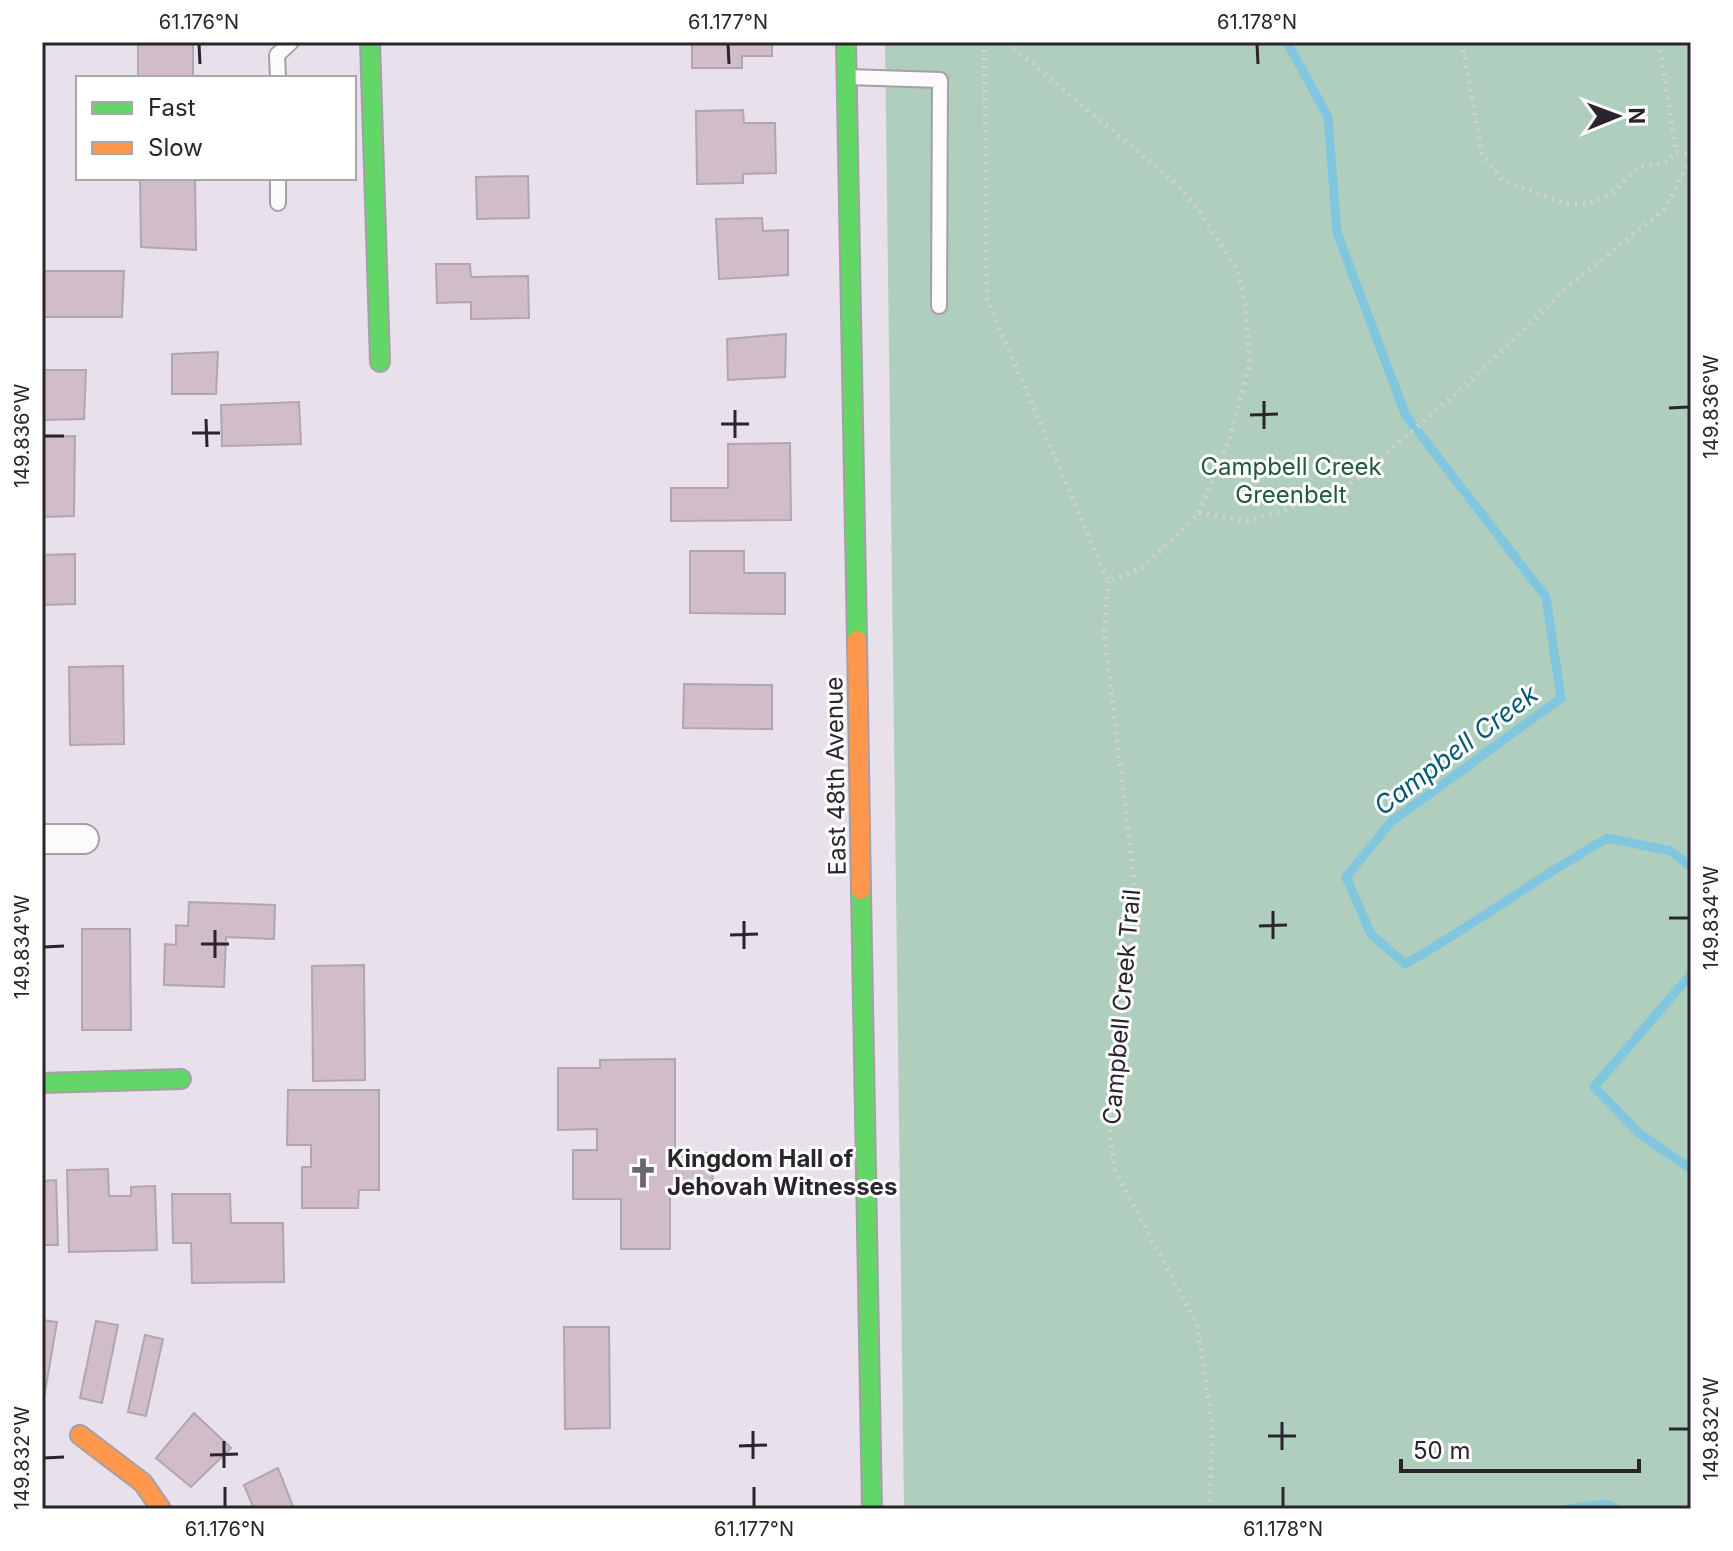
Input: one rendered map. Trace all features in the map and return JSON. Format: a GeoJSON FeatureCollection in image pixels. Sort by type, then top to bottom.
{"type":"FeatureCollection","features":[{"type":"Feature","properties":{"kind":"street"},"geometry":{"type":"LineString","coordinates":[[370,42],[380,362]]}},
{"type":"Feature","properties":{"kind":"street","name":"East 48th Avenue"},"geometry":{"type":"LineString","coordinates":[[846,42],[872,1509]]}},
{"type":"Feature","properties":{"kind":"street"},"geometry":{"type":"LineString","coordinates":[[42,839],[84,839]]}},
{"type":"Feature","properties":{"kind":"street"},"geometry":{"type":"LineString","coordinates":[[42,1083],[181,1079]]}},
{"type":"Feature","properties":{"kind":"street"},"geometry":{"type":"LineString","coordinates":[[80,1435],[143,1483],[161,1509]]}},
{"type":"Feature","properties":{"kind":"lane"},"geometry":{"type":"LineString","coordinates":[[278,76],[277,55],[291,42]]}},
{"type":"Feature","properties":{"kind":"lane"},"geometry":{"type":"LineString","coordinates":[[846,77],[940,80],[939,306]]}},
{"type":"Feature","properties":{"kind":"lane"},"geometry":{"type":"LineString","coordinates":[[278,180],[278,203]]}},
{"type":"Feature","properties":{"kind":"path"},"geometry":{"type":"LineString","coordinates":[[984,42],[987,299],[1108,581],[1144,567],[1199,513],[1230,437],[1250,363],[1245,303],[1237,269],[1221,239],[1172,180],[1006,42]]}},
{"type":"Feature","properties":{"kind":"path"},"geometry":{"type":"LineString","coordinates":[[1462,42],[1482,154],[1502,180],[1564,204],[1589,204],[1614,192],[1638,167],[1668,162],[1676,152],[1659,42]]}},
{"type":"Feature","properties":{"kind":"path"},"geometry":{"type":"LineString","coordinates":[[1199,513],[1248,521],[1339,494],[1469,382],[1571,284],[1664,210],[1691,157],[1676,152]]}},
{"type":"Feature","properties":{"kind":"path","name":"Campbell Creek Trail"},"geometry":{"type":"LineString","coordinates":[[1108,581],[1104,632],[1135,888],[1110,1132],[1114,1169],[1197,1324],[1212,1424],[1210,1509]]}},
{"type":"Feature","properties":{"kind":"green space","name":"Campbell Creek Greenbelt"},"geometry":{"type":"Polygon","coordinates":[[[885,42],[1691,42],[1691,1509],[904,1509],[885,42]]]}},
{"type":"Feature","properties":{"kind":"building"},"geometry":{"type":"Polygon","coordinates":[[[138,42],[193,42],[193,76],[138,76],[138,42]]]}},
{"type":"Feature","properties":{"kind":"building"},"geometry":{"type":"Polygon","coordinates":[[[692,42],[772,42],[772,56],[742,56],[742,68],[692,68],[692,42]]]}},
{"type":"Feature","properties":{"kind":"building"},"geometry":{"type":"Polygon","coordinates":[[[743,110],[744,123],[775,123],[776,173],[743,174],[743,183],[697,184],[696,111],[743,110]]]}},
{"type":"Feature","properties":{"kind":"building"},"geometry":{"type":"Polygon","coordinates":[[[528,176],[529,218],[477,219],[476,177],[528,176]]]}},
{"type":"Feature","properties":{"kind":"building"},"geometry":{"type":"Polygon","coordinates":[[[140,180],[195,180],[196,250],[141,247],[140,180]]]}},
{"type":"Feature","properties":{"kind":"building"},"geometry":{"type":"Polygon","coordinates":[[[762,218],[763,231],[788,230],[788,275],[719,279],[716,219],[762,218]]]}},
{"type":"Feature","properties":{"kind":"building"},"geometry":{"type":"Polygon","coordinates":[[[436,264],[470,264],[471,277],[528,276],[529,318],[471,319],[471,302],[437,303],[436,264]]]}},
{"type":"Feature","properties":{"kind":"building"},"geometry":{"type":"Polygon","coordinates":[[[42,271],[124,271],[122,317],[42,317],[42,271]]]}},
{"type":"Feature","properties":{"kind":"building"},"geometry":{"type":"Polygon","coordinates":[[[786,334],[785,377],[728,380],[727,339],[786,334]]]}},
{"type":"Feature","properties":{"kind":"building"},"geometry":{"type":"Polygon","coordinates":[[[218,352],[216,394],[172,394],[172,354],[218,352]]]}},
{"type":"Feature","properties":{"kind":"building"},"geometry":{"type":"Polygon","coordinates":[[[42,370],[86,370],[84,419],[42,420],[42,370]]]}},
{"type":"Feature","properties":{"kind":"building"},"geometry":{"type":"Polygon","coordinates":[[[299,402],[301,444],[222,446],[221,405],[299,402]]]}},
{"type":"Feature","properties":{"kind":"building"},"geometry":{"type":"Polygon","coordinates":[[[75,436],[74,516],[42,517],[42,437],[75,436]]]}},
{"type":"Feature","properties":{"kind":"building"},"geometry":{"type":"Polygon","coordinates":[[[790,443],[791,520],[671,521],[671,488],[728,488],[728,444],[790,443]]]}},
{"type":"Feature","properties":{"kind":"building"},"geometry":{"type":"Polygon","coordinates":[[[690,551],[744,551],[744,573],[785,573],[785,614],[690,613],[690,551]]]}},
{"type":"Feature","properties":{"kind":"building"},"geometry":{"type":"Polygon","coordinates":[[[75,554],[75,604],[42,605],[42,555],[75,554]]]}},
{"type":"Feature","properties":{"kind":"building"},"geometry":{"type":"Polygon","coordinates":[[[123,666],[124,744],[70,745],[69,667],[123,666]]]}},
{"type":"Feature","properties":{"kind":"building"},"geometry":{"type":"Polygon","coordinates":[[[684,684],[772,685],[772,729],[683,728],[684,684]]]}},
{"type":"Feature","properties":{"kind":"building"},"geometry":{"type":"Polygon","coordinates":[[[189,902],[275,905],[274,939],[226,937],[224,987],[164,985],[165,944],[176,945],[176,925],[188,926],[189,902]]]}},
{"type":"Feature","properties":{"kind":"building"},"geometry":{"type":"Polygon","coordinates":[[[82,929],[130,929],[131,1030],[82,1030],[82,929]]]}},
{"type":"Feature","properties":{"kind":"building"},"geometry":{"type":"Polygon","coordinates":[[[364,965],[365,1080],[313,1081],[312,966],[364,965]]]}},
{"type":"Feature","properties":{"kind":"building","name":"Kingdom Hall of Jehovah Witnesses"},"geometry":{"type":"Polygon","coordinates":[[[675,1059],[675,1154],[712,1153],[713,1192],[670,1192],[670,1249],[621,1249],[621,1199],[573,1199],[573,1150],[597,1150],[597,1129],[558,1130],[558,1068],[600,1068],[600,1060],[675,1059]]]}},
{"type":"Feature","properties":{"kind":"building"},"geometry":{"type":"Polygon","coordinates":[[[288,1090],[379,1090],[379,1190],[359,1190],[358,1208],[302,1208],[302,1167],[311,1167],[311,1145],[287,1145],[288,1090]]]}},
{"type":"Feature","properties":{"kind":"building"},"geometry":{"type":"Polygon","coordinates":[[[108,1169],[109,1196],[131,1196],[131,1187],[155,1186],[157,1250],[69,1252],[67,1170],[108,1169]]]}},
{"type":"Feature","properties":{"kind":"building"},"geometry":{"type":"Polygon","coordinates":[[[56,1180],[58,1245],[42,1245],[42,1181],[56,1180]]]}},
{"type":"Feature","properties":{"kind":"building"},"geometry":{"type":"Polygon","coordinates":[[[172,1194],[230,1194],[231,1223],[283,1223],[284,1282],[192,1283],[191,1243],[173,1243],[172,1194]]]}},
{"type":"Feature","properties":{"kind":"building"},"geometry":{"type":"Polygon","coordinates":[[[42,1320],[57,1322],[44,1398],[42,1398],[42,1320]]]}},
{"type":"Feature","properties":{"kind":"building"},"geometry":{"type":"Polygon","coordinates":[[[96,1321],[118,1325],[102,1403],[80,1398],[96,1321]]]}},
{"type":"Feature","properties":{"kind":"building"},"geometry":{"type":"Polygon","coordinates":[[[564,1327],[609,1327],[610,1428],[565,1429],[564,1327]]]}},
{"type":"Feature","properties":{"kind":"building"},"geometry":{"type":"Polygon","coordinates":[[[145,1335],[163,1339],[146,1416],[128,1412],[145,1335]]]}},
{"type":"Feature","properties":{"kind":"building"},"geometry":{"type":"Polygon","coordinates":[[[194,1413],[231,1448],[191,1487],[156,1458],[194,1413]]]}},
{"type":"Feature","properties":{"kind":"building"},"geometry":{"type":"Polygon","coordinates":[[[278,1468],[294,1509],[254,1509],[244,1485],[278,1468]]]}},
{"type":"Feature","properties":{"kind":"waterway","name":"Campbell Creek"},"geometry":{"type":"LineString","coordinates":[[1287,42],[1328,117],[1337,233],[1406,416],[1546,597],[1561,698],[1391,822],[1346,877],[1371,934],[1405,964],[1608,838],[1671,851],[1691,867]]}},
{"type":"Feature","properties":{"kind":"waterway","name":"Campbell Creek"},"geometry":{"type":"LineString","coordinates":[[1691,974],[1594,1087],[1640,1134],[1691,1169]]}},
{"type":"Feature","properties":{"kind":"waterway","name":"Campbell Creek"},"geometry":{"type":"LineString","coordinates":[[1567,1509],[1607,1504],[1617,1509]]}},
{"type":"Feature","properties":{"kind":"traffic: fast"},"geometry":{"type":"LineString","coordinates":[[370,42],[380,362]]}},
{"type":"Feature","properties":{"kind":"traffic: fast"},"geometry":{"type":"LineString","coordinates":[[846,42],[857,640]]}},
{"type":"Feature","properties":{"kind":"traffic: fast"},"geometry":{"type":"LineString","coordinates":[[861,890],[872,1509]]}},
{"type":"Feature","properties":{"kind":"traffic: fast"},"geometry":{"type":"LineString","coordinates":[[42,1083],[181,1079]]}},
{"type":"Feature","properties":{"kind":"traffic: slow"},"geometry":{"type":"LineString","coordinates":[[857,640],[861,890]]}},
{"type":"Feature","properties":{"kind":"traffic: slow"},"geometry":{"type":"LineString","coordinates":[[80,1435],[143,1483],[161,1509]]}},
{"type":"Feature","properties":{"kind":"place","name":"Kingdom Hall of Jehovah Witnesses"},"geometry":{"type":"Point","coordinates":[643,1173]}}]}
